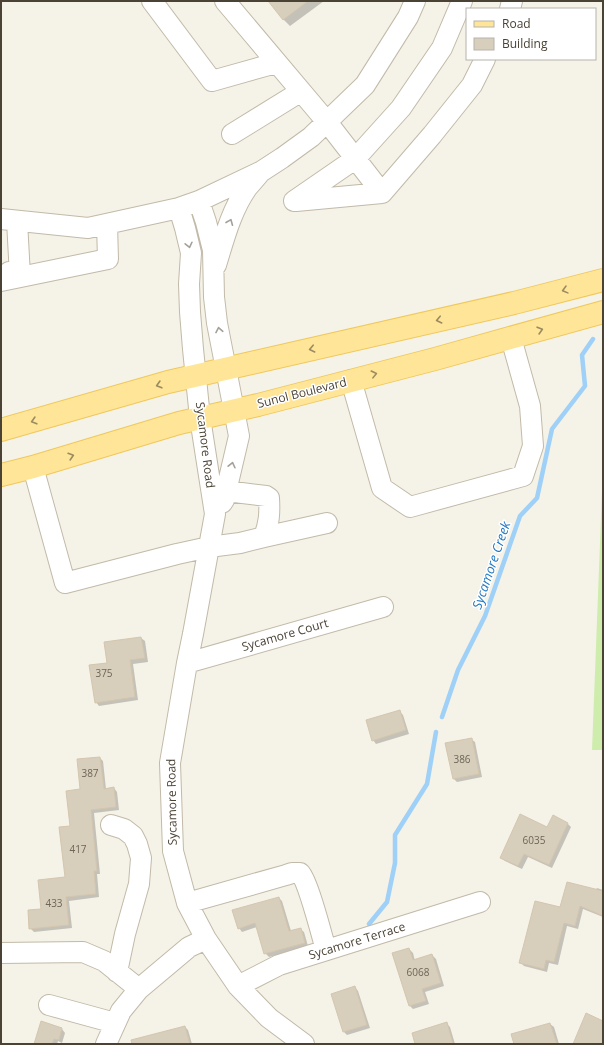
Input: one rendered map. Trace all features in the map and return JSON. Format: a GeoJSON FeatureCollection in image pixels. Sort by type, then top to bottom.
{"type":"FeatureCollection","features":[{"type":"Feature","properties":{"kind":"main road"},"geometry":{"type":"LineString","coordinates":[[1,430],[168,382],[514,303],[603,280]]}},
{"type":"Feature","properties":{"kind":"main road","name":"Sunol Boulevard"},"geometry":{"type":"LineString","coordinates":[[1,475],[33,467],[179,423],[351,380],[603,312]]}},
{"type":"Feature","properties":{"kind":"street"},"geometry":{"type":"LineString","coordinates":[[152,1],[212,81],[276,63]]}},
{"type":"Feature","properties":{"kind":"street"},"geometry":{"type":"LineString","coordinates":[[224,1],[326,122],[382,193]]}},
{"type":"Feature","properties":{"kind":"street"},"geometry":{"type":"LineString","coordinates":[[462,1],[442,48],[400,108],[355,159],[294,201],[382,193],[472,86],[485,60]]}},
{"type":"Feature","properties":{"kind":"street"},"geometry":{"type":"LineString","coordinates":[[20,276],[9,220],[88,228],[179,208],[199,201],[262,171],[311,138],[365,85],[408,17],[412,3]]}},
{"type":"Feature","properties":{"kind":"street"},"geometry":{"type":"LineString","coordinates":[[232,134],[300,92]]}},
{"type":"Feature","properties":{"kind":"street"},"geometry":{"type":"LineString","coordinates":[[190,289],[214,280],[230,221],[247,188],[262,171]]}},
{"type":"Feature","properties":{"kind":"street","name":"Sycamore Road"},"geometry":{"type":"LineString","coordinates":[[199,201],[213,250],[217,323],[239,436],[224,500],[214,514]]}},
{"type":"Feature","properties":{"kind":"street","name":"Sycamore Road"},"geometry":{"type":"LineString","coordinates":[[179,208],[191,253],[190,312],[200,418],[214,514],[170,763],[173,851],[187,903],[206,939],[238,986],[269,1018],[304,1044]]}},
{"type":"Feature","properties":{"kind":"street"},"geometry":{"type":"LineString","coordinates":[[1,281],[108,259],[107,224]]}},
{"type":"Feature","properties":{"kind":"street"},"geometry":{"type":"LineString","coordinates":[[1,270],[20,276]]}},
{"type":"Feature","properties":{"kind":"street"},"geometry":{"type":"LineString","coordinates":[[351,380],[382,488],[410,507],[523,476],[533,446],[530,406],[511,338]]}},
{"type":"Feature","properties":{"kind":"street"},"geometry":{"type":"LineString","coordinates":[[33,467],[65,583],[177,554],[209,547],[240,544],[327,523]]}},
{"type":"Feature","properties":{"kind":"street"},"geometry":{"type":"LineString","coordinates":[[226,491],[266,496],[269,498],[270,513],[264,537]]}},
{"type":"Feature","properties":{"kind":"street","name":"Sycamore Court"},"geometry":{"type":"LineString","coordinates":[[187,663],[383,607]]}},
{"type":"Feature","properties":{"kind":"street"},"geometry":{"type":"LineString","coordinates":[[110,825],[124,829],[133,836],[141,858],[139,884],[125,934],[117,972]]}},
{"type":"Feature","properties":{"kind":"street"},"geometry":{"type":"LineString","coordinates":[[187,903],[292,873],[300,874],[309,893],[326,950]]}},
{"type":"Feature","properties":{"kind":"street","name":"Sycamore Terrace"},"geometry":{"type":"LineString","coordinates":[[238,986],[279,965],[480,902]]}},
{"type":"Feature","properties":{"kind":"street"},"geometry":{"type":"LineString","coordinates":[[106,1044],[121,1011],[140,989],[189,947],[206,939]]}},
{"type":"Feature","properties":{"kind":"street"},"geometry":{"type":"LineString","coordinates":[[1,953],[83,952],[104,961],[140,989]]}},
{"type":"Feature","properties":{"kind":"street"},"geometry":{"type":"LineString","coordinates":[[49,1005],[115,1023]]}},
{"type":"Feature","properties":{"kind":"green space"},"geometry":{"type":"Polygon","coordinates":[[[603,465],[603,750],[592,750],[603,465]]]}},
{"type":"Feature","properties":{"kind":"building"},"geometry":{"type":"Polygon","coordinates":[[[268,1],[308,1],[283,20],[268,1]]]}},
{"type":"Feature","properties":{"kind":"building"},"geometry":{"type":"Polygon","coordinates":[[[141,637],[145,658],[130,660],[135,697],[95,703],[89,665],[107,663],[104,642],[141,637]]]}},
{"type":"Feature","properties":{"kind":"building"},"geometry":{"type":"Polygon","coordinates":[[[400,710],[406,730],[372,741],[366,720],[400,710]]]}},
{"type":"Feature","properties":{"kind":"building"},"geometry":{"type":"Polygon","coordinates":[[[472,738],[479,774],[453,779],[445,743],[472,738]]]}},
{"type":"Feature","properties":{"kind":"building"},"geometry":{"type":"Polygon","coordinates":[[[100,757],[104,789],[114,787],[116,807],[91,810],[97,871],[94,871],[96,894],[66,897],[69,925],[29,929],[28,910],[41,909],[38,880],[65,877],[59,827],[70,826],[66,791],[80,789],[77,759],[100,757]]]}},
{"type":"Feature","properties":{"kind":"building"},"geometry":{"type":"Polygon","coordinates":[[[520,814],[547,827],[553,815],[568,823],[549,865],[524,854],[518,866],[500,858],[520,814]]]}},
{"type":"Feature","properties":{"kind":"building"},"geometry":{"type":"Polygon","coordinates":[[[567,882],[603,891],[603,916],[580,906],[575,926],[564,923],[554,962],[546,960],[544,969],[519,963],[535,901],[560,907],[567,882]]]}},
{"type":"Feature","properties":{"kind":"building"},"geometry":{"type":"Polygon","coordinates":[[[279,897],[289,931],[301,928],[305,943],[264,954],[255,923],[238,929],[232,910],[279,897]]]}},
{"type":"Feature","properties":{"kind":"building"},"geometry":{"type":"Polygon","coordinates":[[[409,948],[413,960],[432,954],[441,983],[422,989],[426,1001],[409,1006],[392,953],[409,948]]]}},
{"type":"Feature","properties":{"kind":"building"},"geometry":{"type":"Polygon","coordinates":[[[355,986],[367,1025],[343,1032],[331,994],[355,986]]]}},
{"type":"Feature","properties":{"kind":"building"},"geometry":{"type":"Polygon","coordinates":[[[586,1013],[603,1021],[603,1044],[573,1044],[586,1013]]]}},
{"type":"Feature","properties":{"kind":"building"},"geometry":{"type":"Polygon","coordinates":[[[41,1021],[62,1028],[59,1040],[54,1039],[52,1044],[34,1044],[41,1021]]]}},
{"type":"Feature","properties":{"kind":"building"},"geometry":{"type":"Polygon","coordinates":[[[447,1022],[453,1044],[415,1044],[412,1033],[447,1022]]]}},
{"type":"Feature","properties":{"kind":"building"},"geometry":{"type":"Polygon","coordinates":[[[550,1023],[557,1044],[514,1044],[511,1034],[550,1023]]]}},
{"type":"Feature","properties":{"kind":"building"},"geometry":{"type":"Polygon","coordinates":[[[185,1026],[190,1044],[132,1044],[131,1040],[185,1026]]]}},
{"type":"Feature","properties":{"kind":"waterway","name":"Sycamore Creek"},"geometry":{"type":"LineString","coordinates":[[442,717],[458,670],[485,616],[520,516],[537,498],[552,429],[585,386],[582,355],[593,339]]}},
{"type":"Feature","properties":{"kind":"waterway","name":"Sycamore Creek"},"geometry":{"type":"LineString","coordinates":[[369,924],[387,902],[395,863],[395,835],[427,784],[436,732]]}}]}
